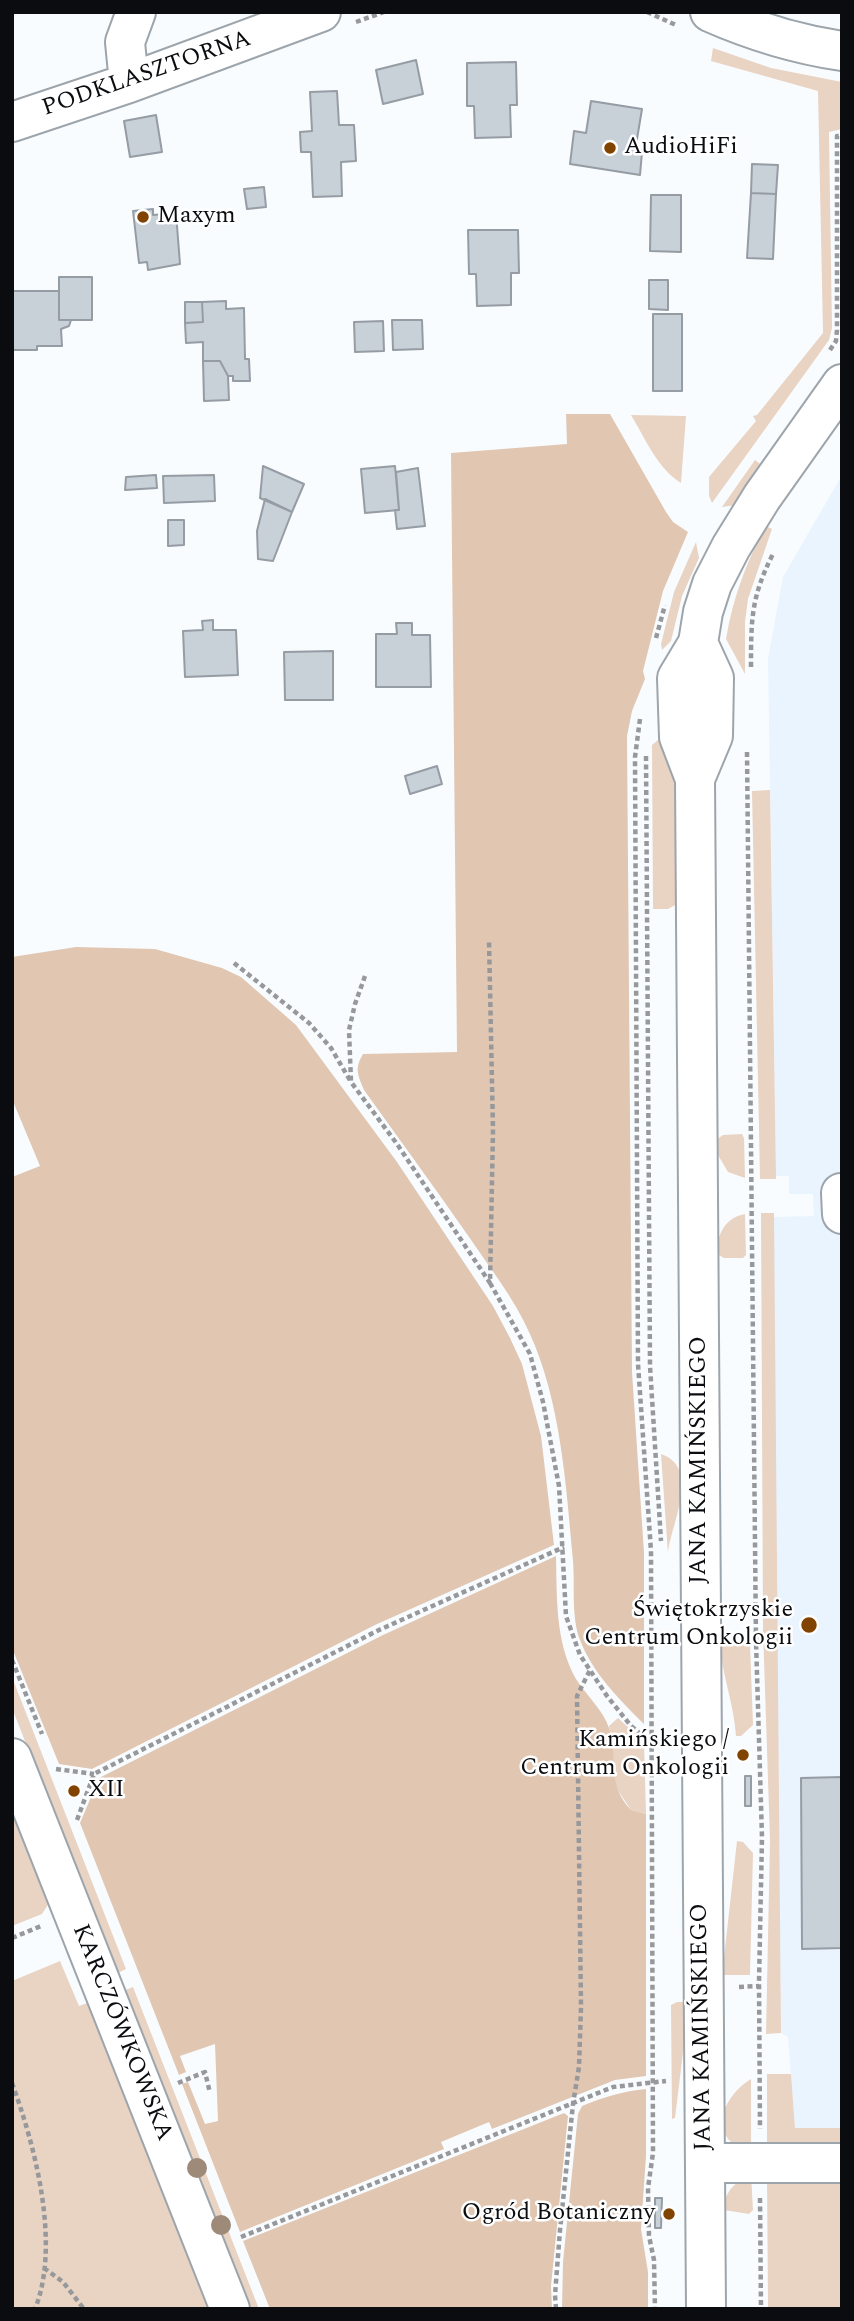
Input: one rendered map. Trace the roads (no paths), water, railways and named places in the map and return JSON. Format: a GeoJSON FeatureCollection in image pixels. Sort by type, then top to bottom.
{"type":"FeatureCollection","features":[{"type":"Feature","properties":{"kind":"street"},"geometry":{"type":"LineString","coordinates":[[129,83],[125,42],[136,12]]}},
{"type":"Feature","properties":{"kind":"street","name":"PODKLASZTORNA"},"geometry":{"type":"LineString","coordinates":[[12,122],[129,83],[321,12]]}},
{"type":"Feature","properties":{"kind":"street"},"geometry":{"type":"LineString","coordinates":[[710,12],[790,42],[842,51]]}},
{"type":"Feature","properties":{"kind":"street","name":"JANA KAMIŃSKIEGO"},"geometry":{"type":"LineString","coordinates":[[706,2309],[695,779],[679,737],[677,678],[698,643],[707,598],[731,547],[762,496],[842,384]]}},
{"type":"Feature","properties":{"kind":"street"},"geometry":{"type":"LineString","coordinates":[[841,1193],[842,1214]]}},
{"type":"Feature","properties":{"kind":"street","name":"KARCZÓWKOWSKA"},"geometry":{"type":"LineString","coordinates":[[12,1758],[230,2309]]}},
{"type":"Feature","properties":{"kind":"street"},"geometry":{"type":"LineString","coordinates":[[705,2163],[842,2163]]}},
{"type":"Feature","properties":{"kind":"place","name":"AudioHiFi"},"geometry":{"type":"Point","coordinates":[610,148]}},
{"type":"Feature","properties":{"kind":"place","name":"Maxym"},"geometry":{"type":"Point","coordinates":[143,217]}},
{"type":"Feature","properties":{"kind":"place","name":"Świętokrzyskie Centrum Onkologii"},"geometry":{"type":"Point","coordinates":[809,1625]}},
{"type":"Feature","properties":{"kind":"place","name":"Kamińskiego / Centrum Onkologii"},"geometry":{"type":"Point","coordinates":[743,1755]}},
{"type":"Feature","properties":{"kind":"place","name":"XII"},"geometry":{"type":"Point","coordinates":[74,1791]}},
{"type":"Feature","properties":{"kind":"place","name":"Ogród Botaniczny"},"geometry":{"type":"Point","coordinates":[669,2214]}}]}
